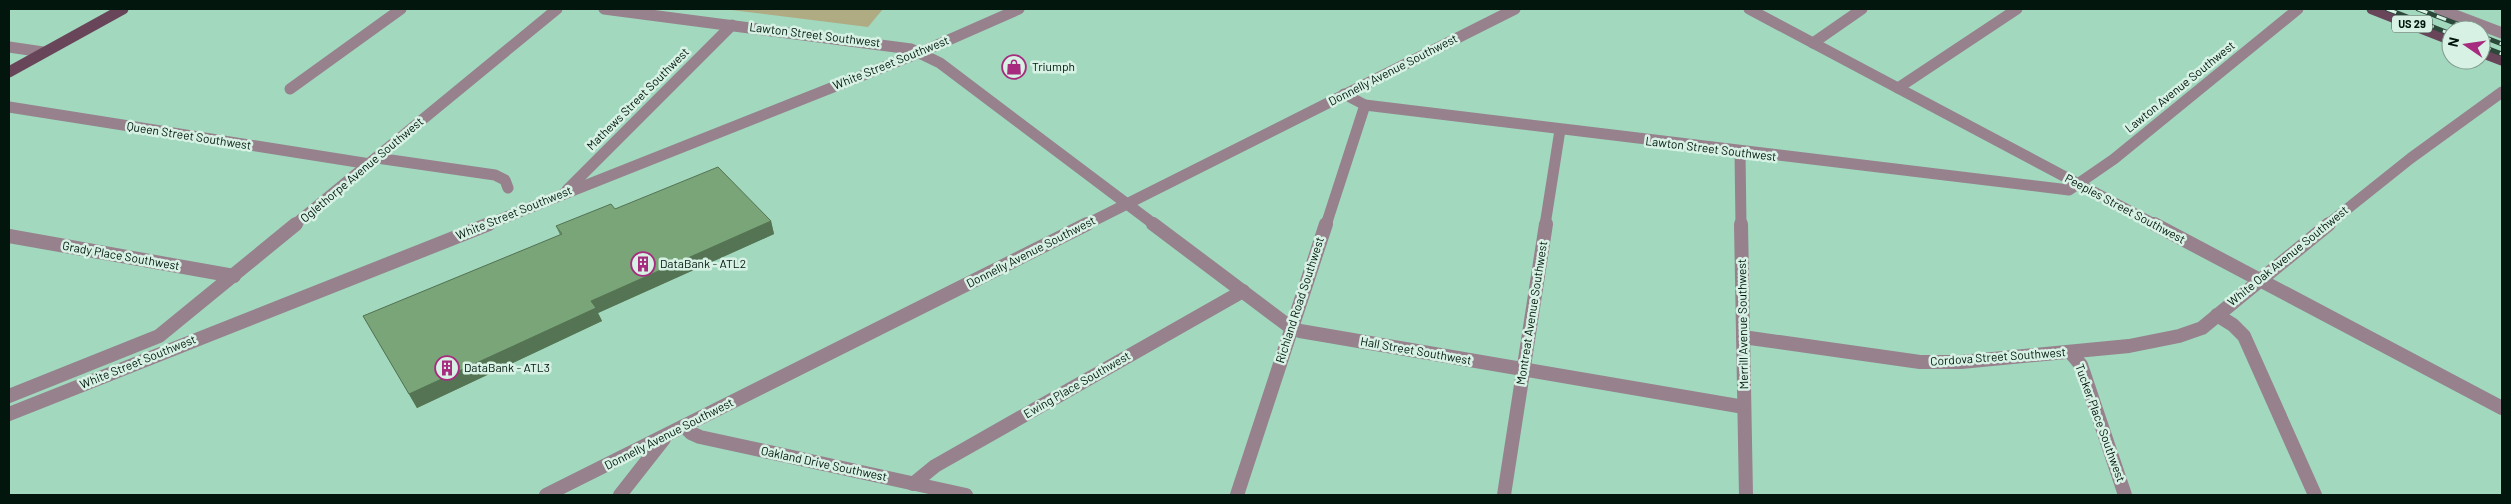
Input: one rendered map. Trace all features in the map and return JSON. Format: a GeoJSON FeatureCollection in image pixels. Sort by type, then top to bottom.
{"type":"FeatureCollection","features":[{"type":"Feature","properties":{"kind":"main road"},"geometry":{"type":"LineString","coordinates":[[9,72],[123,9]]}},
{"type":"Feature","properties":{"kind":"main road","name":"US 29"},"geometry":{"type":"LineString","coordinates":[[2372,9],[2441,36]]}},
{"type":"Feature","properties":{"kind":"street"},"geometry":{"type":"LineString","coordinates":[[290,89],[401,9]]}},
{"type":"Feature","properties":{"kind":"street","name":"Oglethorpe Avenue Southwest"},"geometry":{"type":"LineString","coordinates":[[9,396],[151,341],[166,331],[557,9]]}},
{"type":"Feature","properties":{"kind":"street","name":"Lawton Street Southwest"},"geometry":{"type":"LineString","coordinates":[[604,9],[911,49],[940,63],[1128,204]]}},
{"type":"Feature","properties":{"kind":"street","name":"White Street Southwest"},"geometry":{"type":"LineString","coordinates":[[9,414],[920,53],[1019,9]]}},
{"type":"Feature","properties":{"kind":"street","name":"Donnelly Avenue Southwest"},"geometry":{"type":"LineString","coordinates":[[546,495],[1515,9]]}},
{"type":"Feature","properties":{"kind":"street","name":"Peeples Street Southwest"},"geometry":{"type":"LineString","coordinates":[[1749,9],[2502,408]]}},
{"type":"Feature","properties":{"kind":"street"},"geometry":{"type":"LineString","coordinates":[[1813,43],[1862,9]]}},
{"type":"Feature","properties":{"kind":"street"},"geometry":{"type":"LineString","coordinates":[[1898,88],[2017,9]]}},
{"type":"Feature","properties":{"kind":"street","name":"Lawton Avenue Southwest"},"geometry":{"type":"LineString","coordinates":[[2078,184],[2114,159],[2298,9]]}},
{"type":"Feature","properties":{"kind":"street"},"geometry":{"type":"LineString","coordinates":[[2439,9],[2502,33]]}},
{"type":"Feature","properties":{"kind":"street","name":"Mathews Street Southwest"},"geometry":{"type":"LineString","coordinates":[[564,193],[732,25]]}},
{"type":"Feature","properties":{"kind":"street"},"geometry":{"type":"LineString","coordinates":[[9,47],[43,52]]}},
{"type":"Feature","properties":{"kind":"street","name":"White Oak Avenue Southwest"},"geometry":{"type":"LineString","coordinates":[[2314,495],[2244,336],[2233,325],[2217,315],[2258,279],[2411,158],[2502,92]]}},
{"type":"Feature","properties":{"kind":"street","name":"Lawton Street Southwest"},"geometry":{"type":"LineString","coordinates":[[1344,94],[1364,104],[1560,130],[2060,191],[2069,190],[2078,184]]}},
{"type":"Feature","properties":{"kind":"street","name":"Richland Road Southwest"},"geometry":{"type":"LineString","coordinates":[[1236,495],[1364,104]]}},
{"type":"Feature","properties":{"kind":"street","name":"Queen Street Southwest"},"geometry":{"type":"LineString","coordinates":[[9,107],[374,161],[495,175],[505,180],[508,188]]}},
{"type":"Feature","properties":{"kind":"street","name":"Montreat Avenue Southwest"},"geometry":{"type":"LineString","coordinates":[[1504,495],[1560,130]]}},
{"type":"Feature","properties":{"kind":"street","name":"Merrill Avenue Southwest"},"geometry":{"type":"LineString","coordinates":[[1740,152],[1746,495]]}},
{"type":"Feature","properties":{"kind":"street","name":"Hall Street Southwest"},"geometry":{"type":"LineString","coordinates":[[1128,204],[1290,327],[1310,333],[1744,407]]}},
{"type":"Feature","properties":{"kind":"street","name":"Grady Place Southwest"},"geometry":{"type":"LineString","coordinates":[[9,236],[234,276]]}},
{"type":"Feature","properties":{"kind":"street","name":"Ewing Place Southwest"},"geometry":{"type":"LineString","coordinates":[[913,484],[935,466],[1243,291]]}},
{"type":"Feature","properties":{"kind":"street","name":"Cordova Street Southwest"},"geometry":{"type":"LineString","coordinates":[[1743,337],[1882,359],[1920,362],[1962,362],[2130,346],[2180,336],[2202,328],[2217,315]]}},
{"type":"Feature","properties":{"kind":"street","name":"Tucker Place Southwest"},"geometry":{"type":"LineString","coordinates":[[2071,353],[2081,365],[2125,495]]}},
{"type":"Feature","properties":{"kind":"street","name":"Oakland Drive Southwest"},"geometry":{"type":"LineString","coordinates":[[684,426],[691,433],[700,437],[913,484],[929,491],[966,495]]}},
{"type":"Feature","properties":{"kind":"street"},"geometry":{"type":"LineString","coordinates":[[620,495],[667,435]]}},
{"type":"Feature","properties":{"kind":"shaded area"},"geometry":{"type":"Polygon","coordinates":[[[723,9],[883,9],[868,27],[723,9]]]}},
{"type":"Feature","properties":{"kind":"building"},"geometry":{"type":"Polygon","coordinates":[[[718,167],[771,221],[591,301],[596,308],[409,394],[363,316],[562,234],[556,226],[611,204],[615,209],[718,167]]]}},
{"type":"Feature","properties":{"kind":"railway"},"geometry":{"type":"LineString","coordinates":[[2387,9],[2441,30]]}},
{"type":"Feature","properties":{"kind":"railway"},"geometry":{"type":"LineString","coordinates":[[2418,9],[2447,20]]}},
{"type":"Feature","properties":{"kind":"railway"},"geometry":{"type":"LineString","coordinates":[[2491,40],[2502,44]]}},
{"type":"Feature","properties":{"kind":"railway"},"geometry":{"type":"LineString","coordinates":[[2491,50],[2502,54]]}},
{"type":"Feature","properties":{"kind":"place","name":"Triumph"},"geometry":{"type":"Point","coordinates":[1014,67]}},
{"type":"Feature","properties":{"kind":"place","name":"DataBank - ATL2"},"geometry":{"type":"Point","coordinates":[643,264]}},
{"type":"Feature","properties":{"kind":"place","name":"DataBank - ATL3"},"geometry":{"type":"Point","coordinates":[447,368]}}]}
